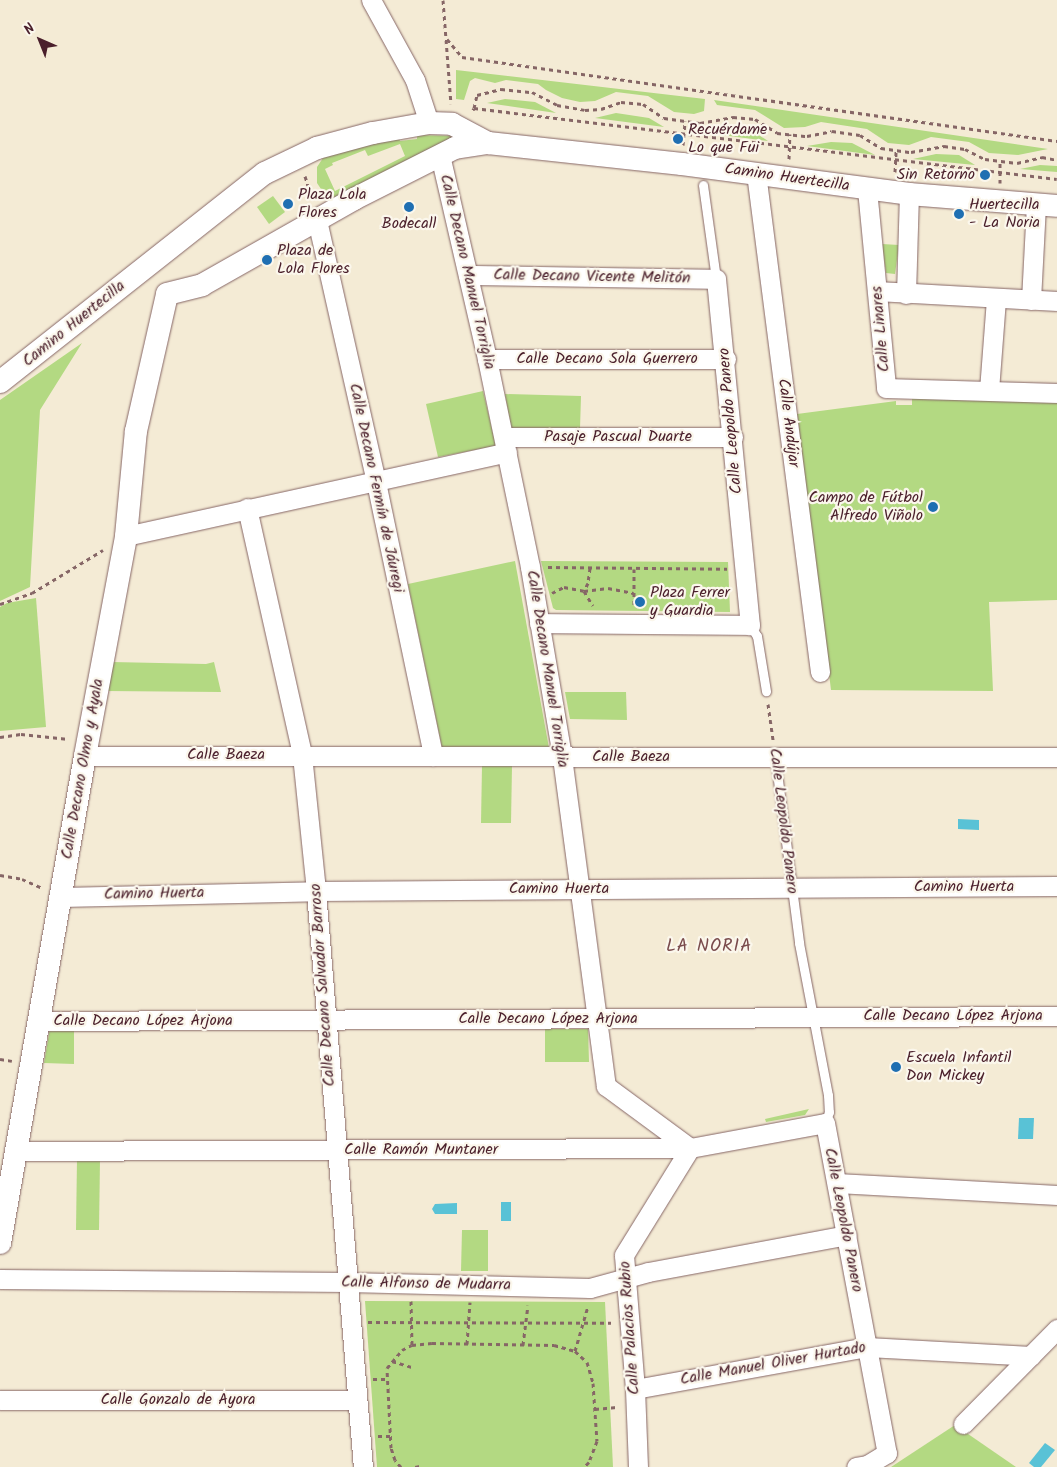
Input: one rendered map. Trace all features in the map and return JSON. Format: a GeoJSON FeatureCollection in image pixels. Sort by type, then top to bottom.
{"type":"FeatureCollection","features":[{"type":"Feature","properties":{"kind":"street"},"geometry":{"type":"LineString","coordinates":[[371,0],[415,80],[429,123]]}},
{"type":"Feature","properties":{"kind":"street"},"geometry":{"type":"LineString","coordinates":[[429,123],[460,128],[488,143],[455,148],[326,215],[202,285],[167,294],[148,265],[265,173],[316,148],[429,123]]}},
{"type":"Feature","properties":{"kind":"street","name":"Camino Huertecilla"},"geometry":{"type":"LineString","coordinates":[[488,143],[756,173],[909,194],[1046,206]]}},
{"type":"Feature","properties":{"kind":"street","name":"Calle Decano Manuel Torriglia"},"geometry":{"type":"LineString","coordinates":[[440,156],[488,358],[530,567],[562,757],[606,1086],[690,1148]]}},
{"type":"Feature","properties":{"kind":"street","name":"Calle Andújar"},"geometry":{"type":"LineString","coordinates":[[756,173],[820,672]]}},
{"type":"Feature","properties":{"kind":"street","name":"Calle Linares"},"geometry":{"type":"LineString","coordinates":[[867,189],[886,388],[1057,393]]}},
{"type":"Feature","properties":{"kind":"street","name":"Calle Linares"},"geometry":{"type":"LineString","coordinates":[[906,294],[909,194]]}},
{"type":"Feature","properties":{"kind":"street"},"geometry":{"type":"LineString","coordinates":[[1031,300],[1046,206]]}},
{"type":"Feature","properties":{"kind":"street","name":"Calle Decano Fermín de Jáuregi"},"geometry":{"type":"LineString","coordinates":[[326,215],[376,482],[433,756]]}},
{"type":"Feature","properties":{"kind":"street","name":"Camino Huertecilla"},"geometry":{"type":"LineString","coordinates":[[0,382],[148,265]]}},
{"type":"Feature","properties":{"kind":"street","name":"Calle Decano Vicente Melitón"},"geometry":{"type":"LineString","coordinates":[[468,274],[716,279]]}},
{"type":"Feature","properties":{"kind":"street","name":"Calle Leopoldo Panero"},"geometry":{"type":"LineString","coordinates":[[716,279],[726,358],[750,624]]}},
{"type":"Feature","properties":{"kind":"street"},"geometry":{"type":"LineString","coordinates":[[877,291],[1057,301]]}},
{"type":"Feature","properties":{"kind":"street","name":"Calle Decano Olmo y Ayala"},"geometry":{"type":"LineString","coordinates":[[0,1243],[86,748],[126,536],[136,431],[167,294]]}},
{"type":"Feature","properties":{"kind":"street"},"geometry":{"type":"LineString","coordinates":[[989,390],[996,298]]}},
{"type":"Feature","properties":{"kind":"street","name":"Calle Decano Sola Guerrero"},"geometry":{"type":"LineString","coordinates":[[488,358],[726,358]]}},
{"type":"Feature","properties":{"kind":"street","name":"Pasaje Pascual Duarte"},"geometry":{"type":"LineString","coordinates":[[126,536],[247,508],[376,482],[506,444],[733,437]]}},
{"type":"Feature","properties":{"kind":"street","name":"Calle Decano Salvador Barroso"},"geometry":{"type":"LineString","coordinates":[[247,508],[302,755],[316,891],[325,1021],[363,1467]]}},
{"type":"Feature","properties":{"kind":"street"},"geometry":{"type":"LineString","coordinates":[[539,622],[750,624]]}},
{"type":"Feature","properties":{"kind":"street","name":"Calle Baeza"},"geometry":{"type":"LineString","coordinates":[[86,748],[302,755],[1057,757]]}},
{"type":"Feature","properties":{"kind":"street","name":"Camino Huerta"},"geometry":{"type":"LineString","coordinates":[[61,897],[316,891],[1057,886]]}},
{"type":"Feature","properties":{"kind":"street","name":"Calle Decano López Arjona"},"geometry":{"type":"LineString","coordinates":[[39,1021],[1057,1016]]}},
{"type":"Feature","properties":{"kind":"street","name":"Calle Leopoldo Panero"},"geometry":{"type":"LineString","coordinates":[[825,1123],[887,1453],[867,1465],[856,1467]]}},
{"type":"Feature","properties":{"kind":"street","name":"Calle Ramón Muntaner"},"geometry":{"type":"LineString","coordinates":[[16,1151],[690,1148],[825,1123]]}},
{"type":"Feature","properties":{"kind":"street","name":"Calle Palacios Rubio"},"geometry":{"type":"LineString","coordinates":[[638,1467],[635,1389],[624,1255],[690,1148]]}},
{"type":"Feature","properties":{"kind":"street"},"geometry":{"type":"LineString","coordinates":[[837,1184],[1057,1195]]}},
{"type":"Feature","properties":{"kind":"street","name":"Calle Alfonso de Mudarra"},"geometry":{"type":"LineString","coordinates":[[0,1280],[347,1282],[590,1288],[626,1278],[847,1235]]}},
{"type":"Feature","properties":{"kind":"street"},"geometry":{"type":"LineString","coordinates":[[963,1424],[1057,1329]]}},
{"type":"Feature","properties":{"kind":"street","name":"Calle Manuel Oliver Hurtado"},"geometry":{"type":"LineString","coordinates":[[635,1389],[867,1347],[1031,1356]]}},
{"type":"Feature","properties":{"kind":"street","name":"Calle Gonzalo de Ayora"},"geometry":{"type":"LineString","coordinates":[[0,1400],[357,1400]]}},
{"type":"Feature","properties":{"kind":"lane","name":"Calle Leopoldo Panero"},"geometry":{"type":"LineString","coordinates":[[703,185],[716,279]]}},
{"type":"Feature","properties":{"kind":"lane","name":"Calle Leopoldo Panero"},"geometry":{"type":"LineString","coordinates":[[750,624],[757,636],[766,691]]}},
{"type":"Feature","properties":{"kind":"lane","name":"Calle Leopoldo Panero"},"geometry":{"type":"LineString","coordinates":[[775,757],[799,943],[828,1095],[829,1112],[825,1123]]}},
{"type":"Feature","properties":{"kind":"path"},"geometry":{"type":"LineString","coordinates":[[442,0],[460,128]]}},
{"type":"Feature","properties":{"kind":"path"},"geometry":{"type":"LineString","coordinates":[[447,40],[462,57],[1057,141]]}},
{"type":"Feature","properties":{"kind":"path"},"geometry":{"type":"LineString","coordinates":[[460,128],[474,108],[477,95],[501,89],[532,92],[557,106],[585,110],[601,109],[622,102],[644,104],[664,118],[700,123],[733,117],[755,119],[777,132],[807,136],[832,131],[860,135],[881,148],[911,152],[944,146],[965,149],[985,159],[1017,163],[1042,157],[1057,160]]}},
{"type":"Feature","properties":{"kind":"path"},"geometry":{"type":"LineString","coordinates":[[474,108],[1057,180]]}},
{"type":"Feature","properties":{"kind":"path"},"geometry":{"type":"LineString","coordinates":[[300,157],[304,166],[305,178],[326,215]]}},
{"type":"Feature","properties":{"kind":"path"},"geometry":{"type":"LineString","coordinates":[[0,604],[32,593],[126,536]]}},
{"type":"Feature","properties":{"kind":"path"},"geometry":{"type":"LineString","coordinates":[[530,567],[744,568]]}},
{"type":"Feature","properties":{"kind":"path"},"geometry":{"type":"LineString","coordinates":[[584,591],[588,583],[590,568]]}},
{"type":"Feature","properties":{"kind":"path"},"geometry":{"type":"LineString","coordinates":[[634,568],[635,624]]}},
{"type":"Feature","properties":{"kind":"path"},"geometry":{"type":"LineString","coordinates":[[534,590],[554,593],[564,588],[584,591],[608,588],[634,593]]}},
{"type":"Feature","properties":{"kind":"path"},"geometry":{"type":"LineString","coordinates":[[584,591],[594,608],[595,624]]}},
{"type":"Feature","properties":{"kind":"path","name":"Calle Leopoldo Panero"},"geometry":{"type":"LineString","coordinates":[[766,691],[775,757]]}},
{"type":"Feature","properties":{"kind":"path"},"geometry":{"type":"LineString","coordinates":[[0,738],[21,734],[86,748]]}},
{"type":"Feature","properties":{"kind":"path"},"geometry":{"type":"LineString","coordinates":[[0,875],[22,880],[61,897]]}},
{"type":"Feature","properties":{"kind":"path"},"geometry":{"type":"LineString","coordinates":[[410,1285],[412,1345]]}},
{"type":"Feature","properties":{"kind":"path"},"geometry":{"type":"LineString","coordinates":[[467,1344],[471,1286]]}},
{"type":"Feature","properties":{"kind":"path"},"geometry":{"type":"LineString","coordinates":[[523,1345],[530,1287]]}},
{"type":"Feature","properties":{"kind":"path"},"geometry":{"type":"LineString","coordinates":[[575,1351],[584,1323],[590,1288]]}},
{"type":"Feature","properties":{"kind":"path"},"geometry":{"type":"LineString","coordinates":[[351,1322],[630,1323]]}},
{"type":"Feature","properties":{"kind":"path"},"geometry":{"type":"LineString","coordinates":[[401,1467],[394,1460],[391,1448],[387,1368],[402,1350],[412,1345],[432,1343],[554,1345],[575,1351],[587,1362],[593,1382],[597,1441],[590,1462],[584,1467]]}},
{"type":"Feature","properties":{"kind":"path"},"geometry":{"type":"LineString","coordinates":[[392,1361],[412,1367]]}},
{"type":"Feature","properties":{"kind":"path"},"geometry":{"type":"LineString","coordinates":[[416,1467],[420,1466]]}},
{"type":"Feature","properties":{"kind":"green space"},"geometry":{"type":"Polygon","coordinates":[[[456,70],[705,99],[704,111],[694,114],[674,112],[648,96],[616,92],[595,101],[580,102],[562,98],[538,84],[506,80],[495,83],[475,78],[470,81],[464,100],[456,99],[456,70]]]}},
{"type":"Feature","properties":{"kind":"green space"},"geometry":{"type":"Polygon","coordinates":[[[505,99],[535,102],[556,113],[487,103],[505,99]]]}},
{"type":"Feature","properties":{"kind":"green space"},"geometry":{"type":"Polygon","coordinates":[[[714,100],[1048,149],[1018,155],[989,153],[969,142],[931,137],[909,145],[888,143],[867,129],[821,122],[805,127],[784,128],[755,110],[717,105],[714,100]]]}},
{"type":"Feature","properties":{"kind":"green space"},"geometry":{"type":"Polygon","coordinates":[[[616,113],[649,118],[664,127],[595,118],[616,113]]]}},
{"type":"Feature","properties":{"kind":"green space"},"geometry":{"type":"Polygon","coordinates":[[[728,127],[751,130],[768,141],[714,134],[728,127]]]}},
{"type":"Feature","properties":{"kind":"green space"},"geometry":{"type":"Polygon","coordinates":[[[417,135],[459,136],[337,198],[323,192],[317,183],[317,167],[325,155],[399,138],[400,141],[417,139],[417,135]],[[400,144],[368,156],[365,150],[332,163],[333,165],[325,169],[335,191],[405,156],[400,144]]]}},
{"type":"Feature","properties":{"kind":"green space"},"geometry":{"type":"Polygon","coordinates":[[[831,142],[852,143],[875,155],[807,146],[831,142]]]}},
{"type":"Feature","properties":{"kind":"green space"},"geometry":{"type":"Polygon","coordinates":[[[936,154],[959,155],[975,165],[913,159],[936,154]]]}},
{"type":"Feature","properties":{"kind":"green space"},"geometry":{"type":"Polygon","coordinates":[[[1040,165],[1057,166],[1057,172],[1020,169],[1040,165]]]}},
{"type":"Feature","properties":{"kind":"green space"},"geometry":{"type":"Polygon","coordinates":[[[273,196],[285,212],[269,224],[257,207],[273,196]]]}},
{"type":"Feature","properties":{"kind":"green space"},"geometry":{"type":"Polygon","coordinates":[[[882,244],[899,245],[895,274],[886,273],[882,244]]]}},
{"type":"Feature","properties":{"kind":"green space"},"geometry":{"type":"Polygon","coordinates":[[[82,343],[40,410],[30,587],[0,601],[0,400],[82,343]]]}},
{"type":"Feature","properties":{"kind":"green space"},"geometry":{"type":"Polygon","coordinates":[[[483,391],[496,446],[438,457],[426,404],[483,391]]]}},
{"type":"Feature","properties":{"kind":"green space"},"geometry":{"type":"Polygon","coordinates":[[[505,394],[581,396],[580,428],[511,428],[505,394]]]}},
{"type":"Feature","properties":{"kind":"green space","name":"Campo de Fútbol Alfredo Viñolo"},"geometry":{"type":"Polygon","coordinates":[[[912,395],[1057,399],[1057,600],[989,602],[993,691],[831,690],[797,414],[896,401],[896,405],[912,405],[912,395]]]}},
{"type":"Feature","properties":{"kind":"green space"},"geometry":{"type":"Polygon","coordinates":[[[515,561],[549,748],[442,748],[408,584],[515,561]]]}},
{"type":"Feature","properties":{"kind":"green space","name":"Plaza Ferrer y Guardia"},"geometry":{"type":"Polygon","coordinates":[[[541,561],[728,562],[730,612],[556,610],[553,608],[541,561]]]}},
{"type":"Feature","properties":{"kind":"green space"},"geometry":{"type":"Polygon","coordinates":[[[36,598],[46,727],[0,731],[0,607],[7,603],[36,598]]]}},
{"type":"Feature","properties":{"kind":"green space"},"geometry":{"type":"Polygon","coordinates":[[[112,662],[206,664],[214,662],[221,692],[106,691],[112,662]]]}},
{"type":"Feature","properties":{"kind":"green space"},"geometry":{"type":"Polygon","coordinates":[[[565,692],[626,692],[627,720],[570,719],[565,692]]]}},
{"type":"Feature","properties":{"kind":"green space"},"geometry":{"type":"Polygon","coordinates":[[[482,766],[512,766],[511,823],[481,823],[482,766]]]}},
{"type":"Feature","properties":{"kind":"green space"},"geometry":{"type":"Polygon","coordinates":[[[50,1028],[74,1029],[74,1064],[44,1063],[50,1028]]]}},
{"type":"Feature","properties":{"kind":"green space"},"geometry":{"type":"Polygon","coordinates":[[[545,1029],[588,1029],[589,1062],[545,1062],[545,1029]]]}},
{"type":"Feature","properties":{"kind":"green space"},"geometry":{"type":"Polygon","coordinates":[[[809,1109],[805,1115],[766,1122],[765,1119],[809,1109]]]}},
{"type":"Feature","properties":{"kind":"green space"},"geometry":{"type":"Polygon","coordinates":[[[77,1159],[100,1160],[99,1230],[76,1230],[77,1159]]]}},
{"type":"Feature","properties":{"kind":"green space"},"geometry":{"type":"Polygon","coordinates":[[[462,1230],[488,1230],[488,1271],[461,1271],[462,1230]]]}},
{"type":"Feature","properties":{"kind":"green space"},"geometry":{"type":"Polygon","coordinates":[[[365,1301],[605,1302],[613,1467],[377,1467],[365,1301]]]}},
{"type":"Feature","properties":{"kind":"green space"},"geometry":{"type":"Polygon","coordinates":[[[955,1425],[1016,1467],[891,1467],[955,1425]]]}},
{"type":"Feature","properties":{"kind":"water"},"geometry":{"type":"Polygon","coordinates":[[[958,819],[979,820],[979,830],[958,829],[958,819]]]}},
{"type":"Feature","properties":{"kind":"water"},"geometry":{"type":"Polygon","coordinates":[[[1019,1118],[1034,1118],[1033,1139],[1018,1139],[1019,1118]]]}},
{"type":"Feature","properties":{"kind":"water"},"geometry":{"type":"Polygon","coordinates":[[[501,1202],[511,1202],[511,1221],[501,1221],[501,1202]]]}},
{"type":"Feature","properties":{"kind":"water"},"geometry":{"type":"Polygon","coordinates":[[[457,1203],[457,1214],[435,1214],[432,1209],[435,1204],[457,1203]]]}},
{"type":"Feature","properties":{"kind":"water"},"geometry":{"type":"Polygon","coordinates":[[[1045,1443],[1055,1450],[1041,1467],[1034,1467],[1029,1463],[1045,1443]]]}},
{"type":"Feature","properties":{"kind":"place","name":"Recuérdame Lo que Fui"},"geometry":{"type":"Point","coordinates":[678,139]}},
{"type":"Feature","properties":{"kind":"place","name":"Sin Retorno"},"geometry":{"type":"Point","coordinates":[985,175]}},
{"type":"Feature","properties":{"kind":"place","name":"Plaza Lola Flores"},"geometry":{"type":"Point","coordinates":[288,204]}},
{"type":"Feature","properties":{"kind":"place","name":"Bodecall"},"geometry":{"type":"Point","coordinates":[409,207]}},
{"type":"Feature","properties":{"kind":"place","name":"Huertecilla - La Noria"},"geometry":{"type":"Point","coordinates":[959,214]}},
{"type":"Feature","properties":{"kind":"place","name":"Plaza de Lola Flores"},"geometry":{"type":"Point","coordinates":[267,260]}},
{"type":"Feature","properties":{"kind":"place","name":"Campo de Fútbol Alfredo Viñolo"},"geometry":{"type":"Point","coordinates":[933,507]}},
{"type":"Feature","properties":{"kind":"place","name":"Plaza Ferrer y Guardia"},"geometry":{"type":"Point","coordinates":[640,602]}},
{"type":"Feature","properties":{"kind":"place","name":"Escuela Infantil Don Mickey"},"geometry":{"type":"Point","coordinates":[896,1067]}},
{"type":"Feature","properties":{"kind":"district","name":"LA NORIA"},"geometry":{"type":"Point","coordinates":[709,947]}}]}
